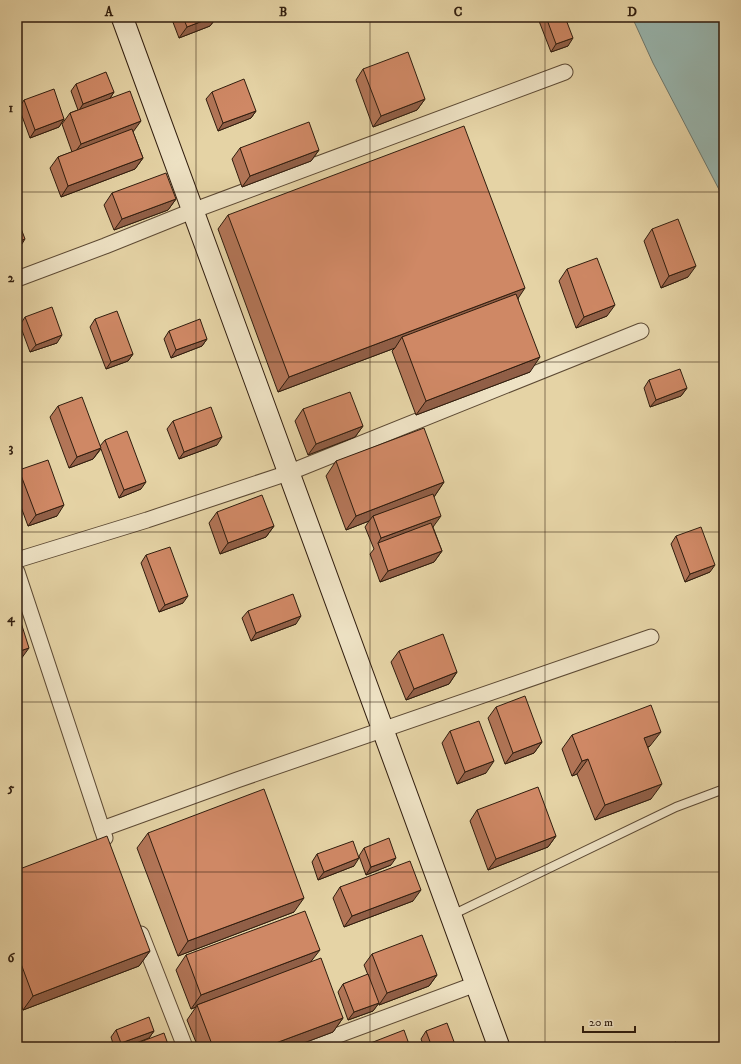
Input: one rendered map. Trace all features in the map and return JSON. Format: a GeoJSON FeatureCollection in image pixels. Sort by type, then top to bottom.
{"type":"FeatureCollection","features":[{"type":"Feature","properties":{"kind":"street"},"geometry":{"type":"LineString","coordinates":[[122,17],[382,730],[452,915],[499,1047]]}},
{"type":"Feature","properties":{"kind":"street"},"geometry":{"type":"LineString","coordinates":[[17,279],[192,211],[564,72]]}},
{"type":"Feature","properties":{"kind":"street"},"geometry":{"type":"LineString","coordinates":[[17,560],[147,520],[288,473],[641,331]]}},
{"type":"Feature","properties":{"kind":"street"},"geometry":{"type":"LineString","coordinates":[[17,572],[110,851]]}},
{"type":"Feature","properties":{"kind":"street"},"geometry":{"type":"LineString","coordinates":[[102,829],[651,637]]}},
{"type":"Feature","properties":{"kind":"street"},"geometry":{"type":"LineString","coordinates":[[138,924],[185,1047]]}},
{"type":"Feature","properties":{"kind":"street"},"geometry":{"type":"LineString","coordinates":[[306,1047],[476,984]]}},
{"type":"Feature","properties":{"kind":"lane"},"geometry":{"type":"LineString","coordinates":[[452,915],[676,807],[724,789]]}},
{"type":"Feature","properties":{"kind":"water"},"geometry":{"type":"Polygon","coordinates":[[[632,17],[724,17],[724,199],[653,63],[632,17]]]}},
{"type":"Feature","properties":{"kind":"building"},"geometry":{"type":"Polygon","coordinates":[[[183,17],[213,17],[187,27],[183,17]]]}},
{"type":"Feature","properties":{"kind":"building"},"geometry":{"type":"Polygon","coordinates":[[[546,17],[565,17],[573,38],[556,44],[546,17]]]}},
{"type":"Feature","properties":{"kind":"building"},"geometry":{"type":"Polygon","coordinates":[[[408,52],[425,99],[381,116],[363,69],[408,52]]]}},
{"type":"Feature","properties":{"kind":"building"},"geometry":{"type":"Polygon","coordinates":[[[106,72],[114,92],[83,104],[76,84],[106,72]]]}},
{"type":"Feature","properties":{"kind":"building"},"geometry":{"type":"Polygon","coordinates":[[[244,79],[256,111],[223,123],[212,92],[244,79]]]}},
{"type":"Feature","properties":{"kind":"building"},"geometry":{"type":"Polygon","coordinates":[[[54,89],[64,119],[35,130],[24,100],[54,89]]]}},
{"type":"Feature","properties":{"kind":"building"},"geometry":{"type":"Polygon","coordinates":[[[130,91],[141,121],[81,144],[70,113],[130,91]]]}},
{"type":"Feature","properties":{"kind":"building"},"geometry":{"type":"Polygon","coordinates":[[[309,122],[319,150],[250,176],[240,148],[309,122]]]}},
{"type":"Feature","properties":{"kind":"building"},"geometry":{"type":"Polygon","coordinates":[[[464,126],[525,288],[289,377],[228,215],[464,126]]]}},
{"type":"Feature","properties":{"kind":"building"},"geometry":{"type":"Polygon","coordinates":[[[132,129],[143,158],[68,186],[58,157],[132,129]]]}},
{"type":"Feature","properties":{"kind":"building"},"geometry":{"type":"Polygon","coordinates":[[[166,173],[176,199],[122,219],[112,193],[166,173]]]}},
{"type":"Feature","properties":{"kind":"building"},"geometry":{"type":"Polygon","coordinates":[[[17,218],[25,239],[17,242],[17,218]]]}},
{"type":"Feature","properties":{"kind":"building"},"geometry":{"type":"Polygon","coordinates":[[[678,219],[696,266],[669,276],[652,229],[678,219]]]}},
{"type":"Feature","properties":{"kind":"building"},"geometry":{"type":"Polygon","coordinates":[[[597,258],[615,305],[584,317],[567,269],[597,258]]]}},
{"type":"Feature","properties":{"kind":"building"},"geometry":{"type":"Polygon","coordinates":[[[516,294],[540,357],[426,401],[402,337],[516,294]]]}},
{"type":"Feature","properties":{"kind":"building"},"geometry":{"type":"Polygon","coordinates":[[[52,307],[62,335],[36,345],[25,317],[52,307]]]}},
{"type":"Feature","properties":{"kind":"building"},"geometry":{"type":"Polygon","coordinates":[[[117,311],[133,354],[111,362],[95,319],[117,311]]]}},
{"type":"Feature","properties":{"kind":"building"},"geometry":{"type":"Polygon","coordinates":[[[200,319],[207,339],[176,350],[169,331],[200,319]]]}},
{"type":"Feature","properties":{"kind":"building"},"geometry":{"type":"Polygon","coordinates":[[[17,346],[20,355],[17,356],[17,346]]]}},
{"type":"Feature","properties":{"kind":"building"},"geometry":{"type":"Polygon","coordinates":[[[680,369],[687,388],[656,400],[649,380],[680,369]]]}},
{"type":"Feature","properties":{"kind":"building"},"geometry":{"type":"Polygon","coordinates":[[[350,392],[363,426],[316,444],[303,409],[350,392]]]}},
{"type":"Feature","properties":{"kind":"building"},"geometry":{"type":"Polygon","coordinates":[[[82,397],[101,448],[77,457],[58,406],[82,397]]]}},
{"type":"Feature","properties":{"kind":"building"},"geometry":{"type":"Polygon","coordinates":[[[211,407],[222,437],[184,452],[173,421],[211,407]]]}},
{"type":"Feature","properties":{"kind":"building"},"geometry":{"type":"Polygon","coordinates":[[[424,428],[444,482],[356,516],[336,461],[424,428]]]}},
{"type":"Feature","properties":{"kind":"building"},"geometry":{"type":"Polygon","coordinates":[[[127,431],[146,482],[124,490],[105,440],[127,431]]]}},
{"type":"Feature","properties":{"kind":"building"},"geometry":{"type":"Polygon","coordinates":[[[48,460],[64,505],[36,515],[19,470],[48,460]]]}},
{"type":"Feature","properties":{"kind":"building"},"geometry":{"type":"Polygon","coordinates":[[[433,494],[441,516],[381,538],[373,516],[433,494]]]}},
{"type":"Feature","properties":{"kind":"building"},"geometry":{"type":"Polygon","coordinates":[[[262,495],[274,526],[228,543],[217,512],[262,495]]]}},
{"type":"Feature","properties":{"kind":"building"},"geometry":{"type":"Polygon","coordinates":[[[431,523],[442,551],[388,571],[378,543],[431,523]]]}},
{"type":"Feature","properties":{"kind":"building"},"geometry":{"type":"Polygon","coordinates":[[[701,527],[715,565],[690,574],[676,536],[701,527]]]}},
{"type":"Feature","properties":{"kind":"building"},"geometry":{"type":"Polygon","coordinates":[[[170,547],[188,596],[165,605],[146,555],[170,547]]]}},
{"type":"Feature","properties":{"kind":"building"},"geometry":{"type":"Polygon","coordinates":[[[293,594],[301,616],[256,633],[248,611],[293,594]]]}},
{"type":"Feature","properties":{"kind":"building"},"geometry":{"type":"Polygon","coordinates":[[[17,610],[29,648],[17,652],[17,610]]]}},
{"type":"Feature","properties":{"kind":"building"},"geometry":{"type":"Polygon","coordinates":[[[443,634],[457,672],[414,689],[399,651],[443,634]]]}},
{"type":"Feature","properties":{"kind":"building"},"geometry":{"type":"Polygon","coordinates":[[[525,696],[542,742],[513,753],[496,707],[525,696]]]}},
{"type":"Feature","properties":{"kind":"building"},"geometry":{"type":"Polygon","coordinates":[[[651,705],[661,732],[644,738],[662,784],[605,805],[588,759],[582,761],[572,735],[651,705]]]}},
{"type":"Feature","properties":{"kind":"building"},"geometry":{"type":"Polygon","coordinates":[[[479,721],[494,761],[465,772],[450,731],[479,721]]]}},
{"type":"Feature","properties":{"kind":"building"},"geometry":{"type":"Polygon","coordinates":[[[538,787],[556,836],[496,859],[477,810],[538,787]]]}},
{"type":"Feature","properties":{"kind":"building"},"geometry":{"type":"Polygon","coordinates":[[[264,789],[304,898],[188,941],[148,833],[264,789]]]}},
{"type":"Feature","properties":{"kind":"building"},"geometry":{"type":"Polygon","coordinates":[[[107,836],[150,951],[33,996],[17,953],[17,870],[107,836]]]}},
{"type":"Feature","properties":{"kind":"building"},"geometry":{"type":"Polygon","coordinates":[[[389,838],[396,858],[371,867],[364,848],[389,838]]]}},
{"type":"Feature","properties":{"kind":"building"},"geometry":{"type":"Polygon","coordinates":[[[353,841],[359,858],[324,872],[317,854],[353,841]]]}},
{"type":"Feature","properties":{"kind":"building"},"geometry":{"type":"Polygon","coordinates":[[[410,861],[421,890],[352,916],[340,887],[410,861]]]}},
{"type":"Feature","properties":{"kind":"building"},"geometry":{"type":"Polygon","coordinates":[[[305,911],[320,950],[201,995],[186,955],[305,911]]]}},
{"type":"Feature","properties":{"kind":"building"},"geometry":{"type":"Polygon","coordinates":[[[422,935],[437,975],[387,993],[372,954],[422,935]]]}},
{"type":"Feature","properties":{"kind":"building"},"geometry":{"type":"Polygon","coordinates":[[[321,958],[343,1018],[265,1047],[213,1047],[197,1005],[321,958]]]}},
{"type":"Feature","properties":{"kind":"building"},"geometry":{"type":"Polygon","coordinates":[[[368,974],[379,1003],[354,1012],[343,984],[368,974]]]}},
{"type":"Feature","properties":{"kind":"building"},"geometry":{"type":"Polygon","coordinates":[[[149,1017],[154,1031],[121,1043],[116,1030],[149,1017]]]}},
{"type":"Feature","properties":{"kind":"building"},"geometry":{"type":"Polygon","coordinates":[[[447,1023],[456,1047],[432,1047],[426,1031],[447,1023]]]}},
{"type":"Feature","properties":{"kind":"building"},"geometry":{"type":"Polygon","coordinates":[[[404,1030],[410,1047],[369,1047],[368,1044],[404,1030]]]}},
{"type":"Feature","properties":{"kind":"building"},"geometry":{"type":"Polygon","coordinates":[[[164,1033],[169,1047],[127,1047],[164,1033]]]}},
{"type":"Feature","properties":{"kind":"building"},"geometry":{"type":"Polygon","coordinates":[[[676,1042],[678,1047],[659,1047],[676,1042]]]}}]}
